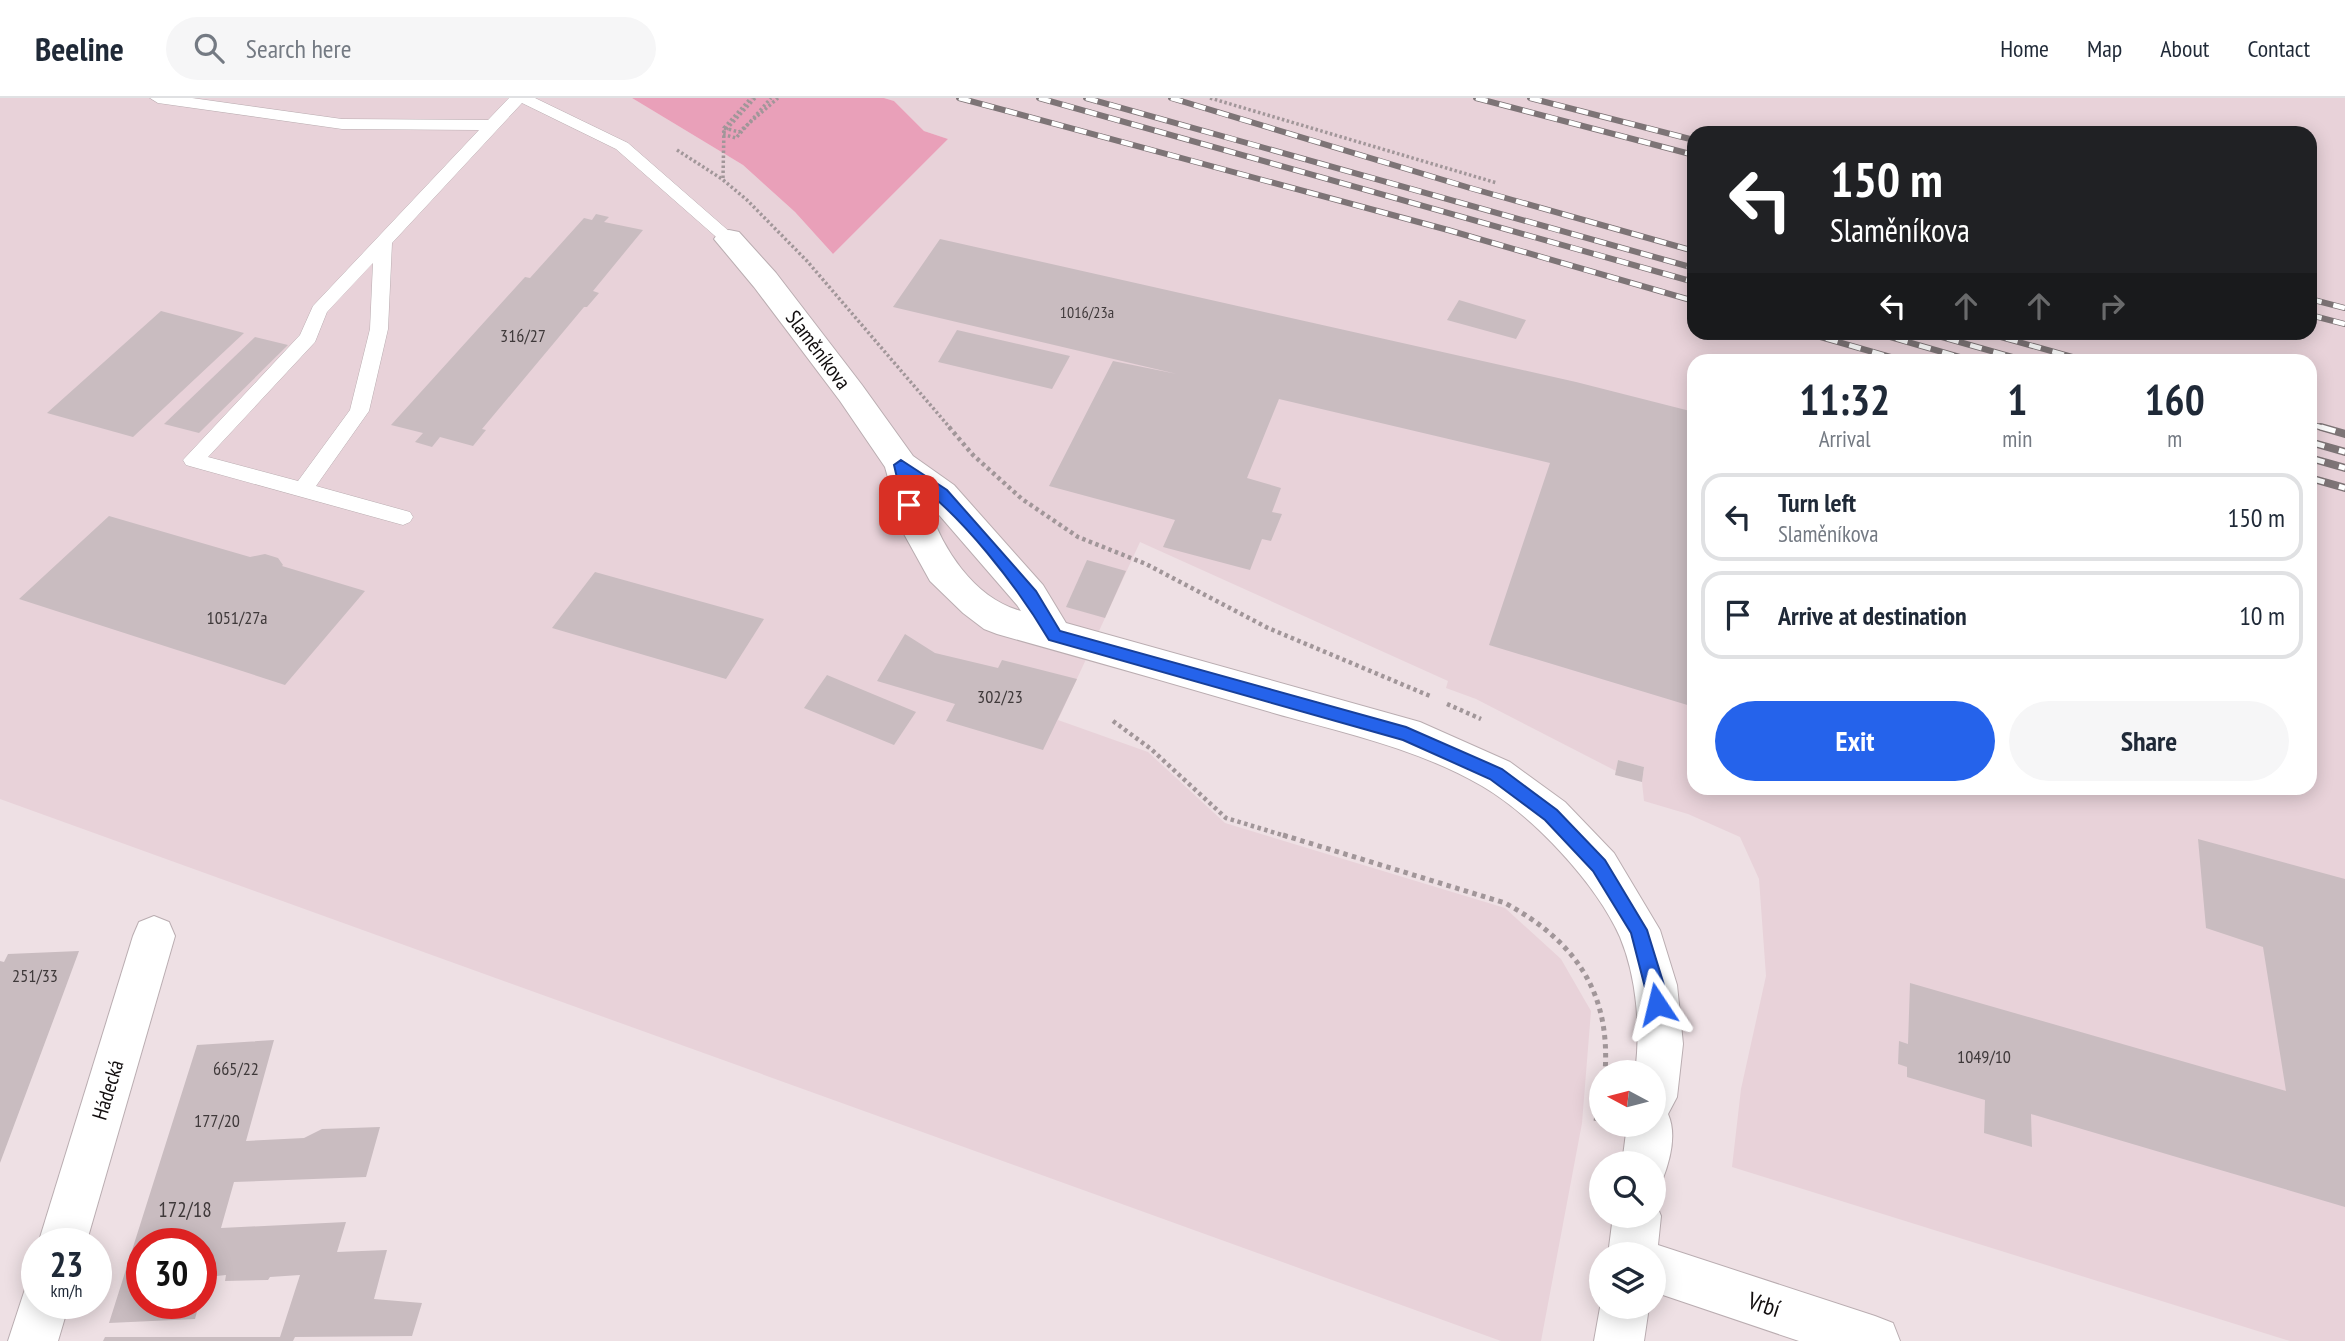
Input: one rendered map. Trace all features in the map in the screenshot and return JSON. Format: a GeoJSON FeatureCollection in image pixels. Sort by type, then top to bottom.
{"type":"FeatureCollection","features":[{"type":"Feature","properties":{"kind":"street","name":"Slaměníkova"},"geometry":{"type":"LineString","coordinates":[[729,239],[765,280],[851,393],[901,465],[942,494],[1030,595],[1054,636]]}},
{"type":"Feature","properties":{"kind":"street","name":"Slaměníkova"},"geometry":{"type":"LineString","coordinates":[[901,465],[909,505],[929,554],[970,601],[997,619],[1406,734],[1496,774],[1551,815],[1599,866],[1639,930],[1655,985],[1661,1044],[1659,1060]]}},
{"type":"Feature","properties":{"kind":"street","name":"Hádecká"},"geometry":{"type":"LineString","coordinates":[[67,1228],[154,936]]}},
{"type":"Feature","properties":{"kind":"street","name":"Vrbí"},"geometry":{"type":"LineString","coordinates":[[1666,1272],[1875,1341]]}},
{"type":"Feature","properties":{"kind":"street"},"geometry":{"type":"LineString","coordinates":[[33,1341],[40,1319]]}},
{"type":"Feature","properties":{"kind":"street"},"geometry":{"type":"LineString","coordinates":[[1619,1341],[1622,1319]]}},
{"type":"Feature","properties":{"kind":"lane"},"geometry":{"type":"LineString","coordinates":[[158,98],[342,124],[493,125]]}},
{"type":"Feature","properties":{"kind":"lane"},"geometry":{"type":"LineString","coordinates":[[403,517],[193,460],[308,338],[318,310],[520,98],[622,146],[729,239]]}},
{"type":"Feature","properties":{"kind":"lane"},"geometry":{"type":"LineString","coordinates":[[302,490],[359,411],[379,329],[383,241]]}},
{"type":"Feature","properties":{"kind":"path"},"geometry":{"type":"LineString","coordinates":[[753,98],[722,134],[736,138],[771,98]]}},
{"type":"Feature","properties":{"kind":"path"},"geometry":{"type":"LineString","coordinates":[[753,98],[724,128],[723,179],[807,261],[972,455],[1022,499],[1078,537],[1146,564],[1268,628],[1484,721]]}},
{"type":"Feature","properties":{"kind":"path"},"geometry":{"type":"LineString","coordinates":[[724,128],[739,132],[778,98]]}},
{"type":"Feature","properties":{"kind":"path"},"geometry":{"type":"LineString","coordinates":[[1210,98],[1497,183]]}},
{"type":"Feature","properties":{"kind":"path"},"geometry":{"type":"LineString","coordinates":[[1113,721],[1152,748],[1226,818],[1505,903],[1525,913],[1553,934],[1575,957],[1590,980],[1608,1031],[1606,1060]]}},
{"type":"Feature","properties":{"kind":"shaded area"},"geometry":{"type":"Polygon","coordinates":[[[0,98],[632,98],[743,165],[795,212],[833,254],[948,139],[924,131],[894,101],[884,98],[2345,98],[2345,1341],[2290,1341],[1732,1167],[1741,1089],[1766,976],[1759,879],[1740,837],[1688,814],[1644,801],[1644,767],[1618,760],[1616,771],[1476,699],[1446,688],[1448,681],[1140,542],[1058,720],[1148,752],[1225,823],[1505,908],[1561,959],[1591,1011],[1582,1123],[1541,1341],[1501,1341],[0,799],[0,98]]]}},
{"type":"Feature","properties":{"kind":"shaded area"},"geometry":{"type":"Polygon","coordinates":[[[632,98],[884,98],[894,101],[924,131],[948,139],[833,254],[795,212],[743,165],[632,98]]]}},
{"type":"Feature","properties":{"kind":"building"},"geometry":{"type":"Polygon","coordinates":[[[596,214],[609,217],[604,222],[643,230],[593,291],[599,293],[584,307],[482,429],[486,430],[473,446],[440,437],[432,447],[415,442],[423,433],[391,425],[525,277],[530,278],[584,218],[592,220],[596,214]]]}},
{"type":"Feature","properties":{"kind":"building"},"geometry":{"type":"Polygon","coordinates":[[[940,239],[1576,382],[1687,410],[1687,705],[1489,645],[1550,463],[1279,399],[1247,478],[1281,488],[1272,512],[1282,514],[1271,541],[1262,539],[1250,570],[1163,547],[1175,520],[1049,486],[1113,361],[1177,374],[893,307],[940,239]]]}},
{"type":"Feature","properties":{"kind":"building"},"geometry":{"type":"Polygon","coordinates":[[[1459,300],[1526,320],[1516,339],[1447,320],[1459,300]]]}},
{"type":"Feature","properties":{"kind":"building"},"geometry":{"type":"Polygon","coordinates":[[[161,311],[244,333],[133,437],[47,413],[161,311]]]}},
{"type":"Feature","properties":{"kind":"building"},"geometry":{"type":"Polygon","coordinates":[[[957,330],[1070,356],[1052,389],[938,362],[957,330]]]}},
{"type":"Feature","properties":{"kind":"building"},"geometry":{"type":"Polygon","coordinates":[[[255,337],[288,345],[199,433],[164,424],[255,337]]]}},
{"type":"Feature","properties":{"kind":"building"},"geometry":{"type":"Polygon","coordinates":[[[109,516],[250,557],[265,554],[278,558],[282,566],[365,591],[285,685],[19,599],[109,516]]]}},
{"type":"Feature","properties":{"kind":"building"},"geometry":{"type":"Polygon","coordinates":[[[1087,560],[1126,571],[1105,618],[1066,607],[1087,560]]]}},
{"type":"Feature","properties":{"kind":"building"},"geometry":{"type":"Polygon","coordinates":[[[595,572],[764,619],[726,679],[552,628],[595,572]]]}},
{"type":"Feature","properties":{"kind":"building"},"geometry":{"type":"Polygon","coordinates":[[[905,634],[935,653],[998,668],[1002,660],[1077,679],[1043,750],[946,721],[955,704],[877,681],[905,634]]]}},
{"type":"Feature","properties":{"kind":"building"},"geometry":{"type":"Polygon","coordinates":[[[827,675],[916,712],[894,745],[804,708],[827,675]]]}},
{"type":"Feature","properties":{"kind":"building"},"geometry":{"type":"Polygon","coordinates":[[[1618,760],[1644,767],[1642,782],[1615,775],[1618,760]]]}},
{"type":"Feature","properties":{"kind":"building"},"geometry":{"type":"Polygon","coordinates":[[[2198,839],[2345,879],[2345,1207],[2031,1114],[2032,1147],[1984,1133],[1985,1100],[1907,1077],[1907,1067],[1898,1064],[1899,1041],[1908,1044],[1910,983],[2286,1091],[2263,947],[2206,928],[2198,839]]]}},
{"type":"Feature","properties":{"kind":"building"},"geometry":{"type":"Polygon","coordinates":[[[79,951],[0,1163],[0,961],[4,962],[8,954],[79,951]]]}},
{"type":"Feature","properties":{"kind":"building"},"geometry":{"type":"Polygon","coordinates":[[[274,1040],[246,1141],[304,1138],[322,1129],[380,1127],[366,1177],[234,1182],[221,1228],[346,1222],[337,1252],[387,1250],[374,1299],[422,1303],[412,1336],[295,1337],[293,1341],[103,1341],[105,1337],[280,1337],[300,1275],[270,1277],[268,1280],[225,1281],[226,1275],[217,1276],[217,1228],[139,1228],[197,1045],[274,1040]]]}},
{"type":"Feature","properties":{"kind":"building"},"geometry":{"type":"Polygon","coordinates":[[[126,1269],[126,1319],[195,1319],[109,1323],[126,1269]]]}},
{"type":"Feature","properties":{"kind":"railway"},"geometry":{"type":"LineString","coordinates":[[959,98],[1448,230],[1687,299]]}},
{"type":"Feature","properties":{"kind":"railway"},"geometry":{"type":"LineString","coordinates":[[1039,98],[1687,280]]}},
{"type":"Feature","properties":{"kind":"railway"},"geometry":{"type":"LineString","coordinates":[[1086,98],[1687,266]]}},
{"type":"Feature","properties":{"kind":"railway"},"geometry":{"type":"LineString","coordinates":[[1171,98],[1470,188],[1687,249]]}},
{"type":"Feature","properties":{"kind":"railway"},"geometry":{"type":"LineString","coordinates":[[1476,98],[1687,153]]}},
{"type":"Feature","properties":{"kind":"railway"},"geometry":{"type":"LineString","coordinates":[[1530,98],[1687,138]]}},
{"type":"Feature","properties":{"kind":"railway"},"geometry":{"type":"LineString","coordinates":[[2317,301],[2345,308]]}},
{"type":"Feature","properties":{"kind":"railway"},"geometry":{"type":"LineString","coordinates":[[2317,317],[2345,324]]}},
{"type":"Feature","properties":{"kind":"railway"},"geometry":{"type":"LineString","coordinates":[[1831,340],[1880,354]]}},
{"type":"Feature","properties":{"kind":"railway"},"geometry":{"type":"LineString","coordinates":[[1901,340],[1949,354]]}},
{"type":"Feature","properties":{"kind":"railway"},"geometry":{"type":"LineString","coordinates":[[1952,340],[2002,354]]}},
{"type":"Feature","properties":{"kind":"railway"},"geometry":{"type":"LineString","coordinates":[[2012,340],[2062,354]]}},
{"type":"Feature","properties":{"kind":"railway"},"geometry":{"type":"LineString","coordinates":[[2317,426],[2327,429]]}},
{"type":"Feature","properties":{"kind":"railway"},"geometry":{"type":"LineString","coordinates":[[2321,427],[2345,434]]}},
{"type":"Feature","properties":{"kind":"railway"},"geometry":{"type":"LineString","coordinates":[[2317,444],[2345,452]]}},
{"type":"Feature","properties":{"kind":"railway"},"geometry":{"type":"LineString","coordinates":[[2317,460],[2345,468]]}},
{"type":"Feature","properties":{"kind":"railway"},"geometry":{"type":"LineString","coordinates":[[2317,480],[2345,488]]}},
{"type":"Feature","properties":{"kind":"route"},"geometry":{"type":"LineString","coordinates":[[909,505],[901,465],[942,494],[1030,595],[1054,636],[1406,734],[1496,774],[1551,815],[1599,866],[1639,930],[1655,985],[1657,1004]]}}]}
